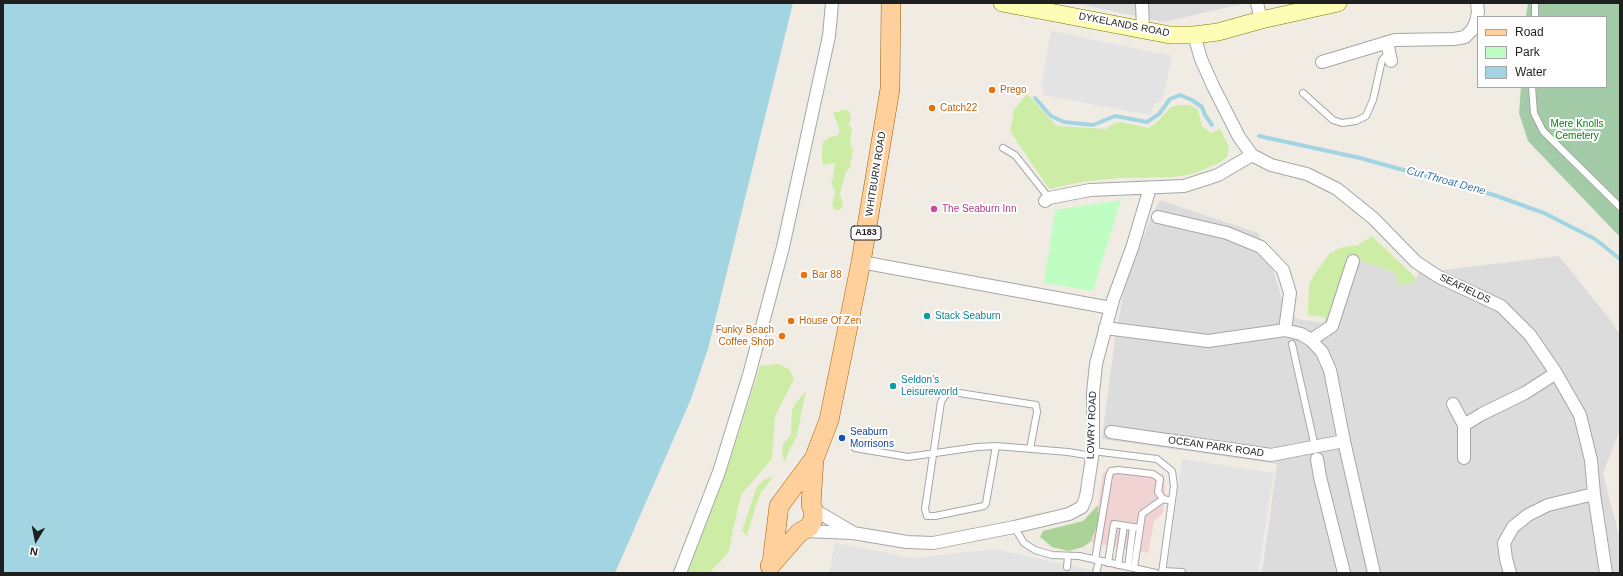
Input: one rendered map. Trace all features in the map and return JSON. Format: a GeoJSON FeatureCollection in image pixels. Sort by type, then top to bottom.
{"type":"FeatureCollection","features":[{"type":"Feature","properties":{"kind":"main road","name":"WHITBURN ROAD"},"geometry":{"type":"LineString","coordinates":[[814,459],[828,420],[861,262],[890,89],[892,3]]}},
{"type":"Feature","properties":{"kind":"main road","name":"DYKELANDS ROAD"},"geometry":{"type":"LineString","coordinates":[[1002,3],[1037,6],[1170,35],[1194,35],[1218,32],[1261,20],[1338,3]]}},
{"type":"Feature","properties":{"kind":"main road","name":"A183"},"geometry":{"type":"LineString","coordinates":[[769,568],[802,532],[809,527],[813,520],[812,507],[814,459]]}},
{"type":"Feature","properties":{"kind":"main road","name":"A183"},"geometry":{"type":"LineString","coordinates":[[769,568],[780,507],[814,459]]}},
{"type":"Feature","properties":{"kind":"main road"},"geometry":{"type":"LineString","coordinates":[[802,532],[788,532],[780,525],[780,507],[791,496],[799,496],[808,501],[812,507]]}},
{"type":"Feature","properties":{"kind":"street"},"geometry":{"type":"LineString","coordinates":[[680,573],[719,472],[749,375],[771,294],[783,247],[829,36],[832,3]]}},
{"type":"Feature","properties":{"kind":"street"},"geometry":{"type":"LineString","coordinates":[[1142,3],[1143,29]]}},
{"type":"Feature","properties":{"kind":"street"},"geometry":{"type":"LineString","coordinates":[[1257,3],[1261,20]]}},
{"type":"Feature","properties":{"kind":"street"},"geometry":{"type":"LineString","coordinates":[[1477,3],[1477,16]]}},
{"type":"Feature","properties":{"kind":"street"},"geometry":{"type":"LineString","coordinates":[[1322,62],[1389,52],[1395,40],[1454,39],[1465,37],[1472,30],[1477,17]]}},
{"type":"Feature","properties":{"kind":"street"},"geometry":{"type":"LineString","coordinates":[[1047,200],[1090,190],[1184,186],[1218,175],[1252,155],[1239,137],[1213,86],[1201,58],[1194,35]]}},
{"type":"Feature","properties":{"kind":"street","name":"SEAFIELDS"},"geometry":{"type":"LineString","coordinates":[[1252,155],[1271,165],[1307,174],[1337,189],[1373,218],[1416,262],[1439,277],[1501,306],[1530,335],[1556,373],[1580,415],[1591,460],[1594,494],[1606,573]]}},
{"type":"Feature","properties":{"kind":"street","name":"LOWRY ROAD"},"geometry":{"type":"LineString","coordinates":[[802,532],[853,533],[907,542],[933,543],[1014,527],[1069,514],[1082,506],[1086,497],[1092,454],[1093,393],[1095,371],[1111,308],[1138,231],[1150,188]]}},
{"type":"Feature","properties":{"kind":"street"},"geometry":{"type":"LineString","coordinates":[[1158,217],[1227,232],[1261,247],[1283,270],[1290,293],[1285,330]]}},
{"type":"Feature","properties":{"kind":"street"},"geometry":{"type":"LineString","coordinates":[[1311,340],[1332,326],[1353,261]]}},
{"type":"Feature","properties":{"kind":"street"},"geometry":{"type":"LineString","coordinates":[[861,262],[1111,308]]}},
{"type":"Feature","properties":{"kind":"street"},"geometry":{"type":"LineString","coordinates":[[1105,328],[1208,341],[1285,330],[1301,334],[1311,340],[1322,352],[1330,370],[1344,442],[1374,573]]}},
{"type":"Feature","properties":{"kind":"street"},"geometry":{"type":"LineString","coordinates":[[1464,425],[1482,414],[1525,393],[1556,373]]}},
{"type":"Feature","properties":{"kind":"street"},"geometry":{"type":"LineString","coordinates":[[1453,404],[1464,425],[1464,458]]}},
{"type":"Feature","properties":{"kind":"street","name":"OCEAN PARK ROAD"},"geometry":{"type":"LineString","coordinates":[[1111,432],[1271,455],[1316,453],[1344,442]]}},
{"type":"Feature","properties":{"kind":"street"},"geometry":{"type":"LineString","coordinates":[[1316,453],[1320,477],[1344,573]]}},
{"type":"Feature","properties":{"kind":"street"},"geometry":{"type":"LineString","coordinates":[[1510,573],[1504,543],[1513,527],[1528,515],[1548,505],[1594,494]]}},
{"type":"Feature","properties":{"kind":"street","name":"LOWRY ROAD"},"geometry":{"type":"LineString","coordinates":[[812,507],[853,533]]}},
{"type":"Feature","properties":{"kind":"lane"},"geometry":{"type":"LineString","coordinates":[[1535,3],[1535,16]]}},
{"type":"Feature","properties":{"kind":"lane"},"geometry":{"type":"LineString","coordinates":[[1303,93],[1333,120],[1342,123],[1356,121],[1366,116],[1373,100],[1382,60],[1389,52]]}},
{"type":"Feature","properties":{"kind":"lane"},"geometry":{"type":"LineString","coordinates":[[1532,88],[1534,113],[1543,130],[1620,207]]}},
{"type":"Feature","properties":{"kind":"lane"},"geometry":{"type":"LineString","coordinates":[[1003,148],[1015,155],[1047,200]]}},
{"type":"Feature","properties":{"kind":"lane"},"geometry":{"type":"LineString","coordinates":[[1292,344],[1316,453]]}},
{"type":"Feature","properties":{"kind":"lane"},"geometry":{"type":"LineString","coordinates":[[996,446],[986,503],[984,506],[927,516],[925,509],[941,402],[944,397],[953,392],[1036,405],[1037,412],[1030,449]]}},
{"type":"Feature","properties":{"kind":"lane"},"geometry":{"type":"LineString","coordinates":[[855,448],[908,457],[977,447],[996,446],[1157,460],[1172,471],[1174,486],[1160,572]]}},
{"type":"Feature","properties":{"kind":"lane"},"geometry":{"type":"LineString","coordinates":[[1096,573],[1109,476],[1111,471],[1118,470],[1153,474],[1160,480],[1158,492],[1163,499]]}},
{"type":"Feature","properties":{"kind":"lane"},"geometry":{"type":"LineString","coordinates":[[1128,569],[1136,527],[1142,514],[1163,499],[1172,500]]}},
{"type":"Feature","properties":{"kind":"lane"},"geometry":{"type":"LineString","coordinates":[[1108,563],[1114,524],[1136,527]]}},
{"type":"Feature","properties":{"kind":"lane"},"geometry":{"type":"LineString","coordinates":[[1118,565],[1124,526]]}},
{"type":"Feature","properties":{"kind":"lane"},"geometry":{"type":"LineString","coordinates":[[1014,527],[1024,543],[1035,550],[1052,555],[1097,560],[1128,569],[1160,572],[1182,572]]}},
{"type":"Feature","properties":{"kind":"lane"},"geometry":{"type":"LineString","coordinates":[[1067,567],[1068,556]]}},
{"type":"Feature","properties":{"kind":"shaded area"},"geometry":{"type":"Polygon","coordinates":[[[1074,3],[1246,3],[1164,22],[1074,3]]]}},
{"type":"Feature","properties":{"kind":"shaded area"},"geometry":{"type":"Polygon","coordinates":[[[1051,31],[1172,56],[1163,99],[1154,104],[1151,115],[1042,95],[1044,87],[1041,86],[1051,31]]]}},
{"type":"Feature","properties":{"kind":"shaded area"},"geometry":{"type":"Polygon","coordinates":[[[1160,200],[1258,233],[1275,276],[1283,303],[1297,319],[1323,323],[1352,257],[1395,273],[1398,285],[1413,283],[1419,273],[1559,256],[1611,321],[1620,335],[1620,430],[1603,473],[1620,540],[1620,573],[1262,573],[1277,464],[1102,439],[1115,338],[1125,286],[1151,217],[1160,200]]]}},
{"type":"Feature","properties":{"kind":"shaded area"},"geometry":{"type":"Polygon","coordinates":[[[1182,459],[1274,473],[1258,573],[1167,573],[1182,459]]]}},
{"type":"Feature","properties":{"kind":"shaded area"},"geometry":{"type":"Polygon","coordinates":[[[1115,467],[1145,469],[1164,475],[1165,491],[1163,513],[1154,521],[1148,553],[1090,542],[1099,522],[1098,505],[1103,473],[1115,467]]]}},
{"type":"Feature","properties":{"kind":"shaded area"},"geometry":{"type":"Polygon","coordinates":[[[835,543],[914,558],[994,549],[1105,573],[829,573],[835,543]]]}},
{"type":"Feature","properties":{"kind":"green space","name":"Mere Knolls Cemetery"},"geometry":{"type":"Polygon","coordinates":[[[1528,3],[1620,3],[1620,237],[1528,141],[1519,113],[1521,88],[1607,88],[1607,16],[1526,16],[1528,3]]]}},
{"type":"Feature","properties":{"kind":"green space"},"geometry":{"type":"Polygon","coordinates":[[[1027,94],[1057,126],[1106,129],[1112,124],[1121,122],[1149,128],[1156,123],[1171,107],[1190,105],[1198,110],[1202,126],[1211,133],[1220,129],[1229,147],[1227,157],[1219,163],[1196,173],[1174,177],[1119,178],[1081,182],[1049,189],[1010,131],[1014,110],[1027,94]]]}},
{"type":"Feature","properties":{"kind":"green space"},"geometry":{"type":"Polygon","coordinates":[[[848,110],[851,116],[849,126],[852,127],[850,144],[853,149],[850,167],[846,172],[840,193],[843,206],[840,210],[835,210],[832,206],[835,192],[831,182],[833,179],[834,167],[837,163],[823,165],[822,150],[823,142],[830,137],[837,136],[840,131],[833,112],[848,110]]]}},
{"type":"Feature","properties":{"kind":"green space"},"geometry":{"type":"Polygon","coordinates":[[[1121,200],[1093,291],[1044,283],[1055,210],[1121,200]]]}},
{"type":"Feature","properties":{"kind":"green space"},"geometry":{"type":"Polygon","coordinates":[[[1372,236],[1416,278],[1413,283],[1398,285],[1395,273],[1352,257],[1330,318],[1308,315],[1309,284],[1330,253],[1343,247],[1358,245],[1372,236]]]}},
{"type":"Feature","properties":{"kind":"green space"},"geometry":{"type":"Polygon","coordinates":[[[778,364],[789,369],[794,379],[775,416],[772,459],[741,495],[729,552],[711,573],[687,573],[728,466],[760,366],[778,364]]]}},
{"type":"Feature","properties":{"kind":"green space"},"geometry":{"type":"Polygon","coordinates":[[[806,391],[797,435],[784,462],[782,453],[783,444],[791,435],[792,411],[795,404],[806,391]]]}},
{"type":"Feature","properties":{"kind":"green space"},"geometry":{"type":"Polygon","coordinates":[[[774,476],[761,493],[747,536],[742,530],[757,486],[764,480],[774,476]]]}},
{"type":"Feature","properties":{"kind":"green space"},"geometry":{"type":"Polygon","coordinates":[[[1098,505],[1099,522],[1090,542],[1083,547],[1069,551],[1052,547],[1040,537],[1043,531],[1083,521],[1098,505]]]}},
{"type":"Feature","properties":{"kind":"water"},"geometry":{"type":"Polygon","coordinates":[[[3,3],[793,3],[708,349],[691,399],[615,573],[3,573],[3,3]]]}},
{"type":"Feature","properties":{"kind":"waterway","name":"Cut Throat Dene"},"geometry":{"type":"LineString","coordinates":[[1035,98],[1051,116],[1064,122],[1093,125],[1115,116],[1147,122],[1159,114],[1170,99],[1180,95],[1192,100],[1202,107],[1205,115],[1212,125]]}},
{"type":"Feature","properties":{"kind":"waterway","name":"Cut Throat Dene"},"geometry":{"type":"LineString","coordinates":[[1259,136],[1360,158],[1494,195],[1544,213],[1595,239],[1620,259]]}},
{"type":"Feature","properties":{"kind":"place","name":"Prego"},"geometry":{"type":"Point","coordinates":[992,90]}},
{"type":"Feature","properties":{"kind":"place","name":"Catch22"},"geometry":{"type":"Point","coordinates":[932,108]}},
{"type":"Feature","properties":{"kind":"place","name":"The Seaburn Inn"},"geometry":{"type":"Point","coordinates":[934,209]}},
{"type":"Feature","properties":{"kind":"place","name":"Bar 88"},"geometry":{"type":"Point","coordinates":[804,275]}},
{"type":"Feature","properties":{"kind":"place","name":"Stack Seaburn"},"geometry":{"type":"Point","coordinates":[927,316]}},
{"type":"Feature","properties":{"kind":"place","name":"House Of Zen"},"geometry":{"type":"Point","coordinates":[791,321]}},
{"type":"Feature","properties":{"kind":"place","name":"Funky Beach Coffee Shop"},"geometry":{"type":"Point","coordinates":[782,336]}},
{"type":"Feature","properties":{"kind":"place","name":"Seldon’s Leisureworld"},"geometry":{"type":"Point","coordinates":[893,386]}},
{"type":"Feature","properties":{"kind":"place","name":"Seaburn Morrisons"},"geometry":{"type":"Point","coordinates":[842,438]}}]}
